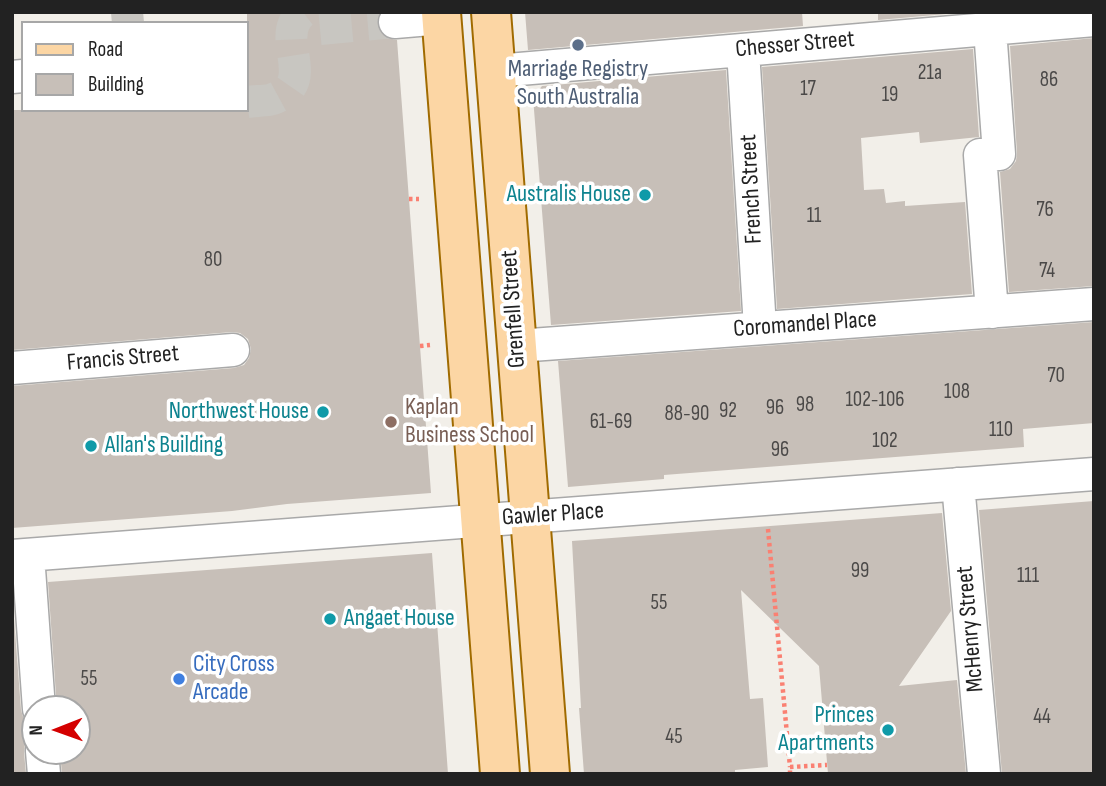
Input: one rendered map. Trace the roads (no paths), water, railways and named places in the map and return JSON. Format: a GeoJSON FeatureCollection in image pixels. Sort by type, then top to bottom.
{"type":"FeatureCollection","features":[{"type":"Feature","properties":{"kind":"main road","name":"Grenfell Street"},"geometry":{"type":"LineString","coordinates":[[491,12],[550,774]]}},
{"type":"Feature","properties":{"kind":"main road","name":"Grenfell Street"},"geometry":{"type":"LineString","coordinates":[[442,15],[500,774]]}},
{"type":"Feature","properties":{"kind":"street"},"geometry":{"type":"LineString","coordinates":[[395,22],[442,15]]}},
{"type":"Feature","properties":{"kind":"street","name":"Chesser Street"},"geometry":{"type":"LineString","coordinates":[[496,71],[1094,20]]}},
{"type":"Feature","properties":{"kind":"street"},"geometry":{"type":"LineString","coordinates":[[990,29],[999,154],[980,155],[992,312]]}},
{"type":"Feature","properties":{"kind":"street","name":"French Street"},"geometry":{"type":"LineString","coordinates":[[743,50],[760,328]]}},
{"type":"Feature","properties":{"kind":"street","name":"Coromandel Place"},"geometry":{"type":"LineString","coordinates":[[517,346],[1094,304]]}},
{"type":"Feature","properties":{"kind":"street","name":"Francis Street"},"geometry":{"type":"LineString","coordinates":[[12,368],[233,351]]}},
{"type":"Feature","properties":{"kind":"street","name":"Gawler Place"},"geometry":{"type":"LineString","coordinates":[[20,555],[1094,474]]}},
{"type":"Feature","properties":{"kind":"street","name":"McHenry Street"},"geometry":{"type":"LineString","coordinates":[[958,484],[984,774]]}},
{"type":"Feature","properties":{"kind":"street"},"geometry":{"type":"LineString","coordinates":[[20,555],[37,695]]}},
{"type":"Feature","properties":{"kind":"tunnel"},"geometry":{"type":"LineString","coordinates":[[127,12],[128,21]]}},
{"type":"Feature","properties":{"kind":"tunnel"},"geometry":{"type":"LineString","coordinates":[[248,102],[273,99],[292,85],[295,75],[292,31],[295,21],[303,12]]}},
{"type":"Feature","properties":{"kind":"tunnel"},"geometry":{"type":"LineString","coordinates":[[320,29],[395,22]]}},
{"type":"Feature","properties":{"kind":"place","name":"Marriage Registry South Australia"},"geometry":{"type":"Point","coordinates":[578,45]}},
{"type":"Feature","properties":{"kind":"place","name":"Australis House"},"geometry":{"type":"Point","coordinates":[645,195]}},
{"type":"Feature","properties":{"kind":"place","name":"Northwest House"},"geometry":{"type":"Point","coordinates":[323,412]}},
{"type":"Feature","properties":{"kind":"place","name":"Kaplan Business School"},"geometry":{"type":"Point","coordinates":[391,422]}},
{"type":"Feature","properties":{"kind":"place","name":"Allan's Building"},"geometry":{"type":"Point","coordinates":[91,446]}},
{"type":"Feature","properties":{"kind":"place","name":"Angaet House"},"geometry":{"type":"Point","coordinates":[330,619]}},
{"type":"Feature","properties":{"kind":"place","name":"City Cross Arcade"},"geometry":{"type":"Point","coordinates":[179,679]}},
{"type":"Feature","properties":{"kind":"place","name":"Princes Apartments"},"geometry":{"type":"Point","coordinates":[888,730]}}]}
